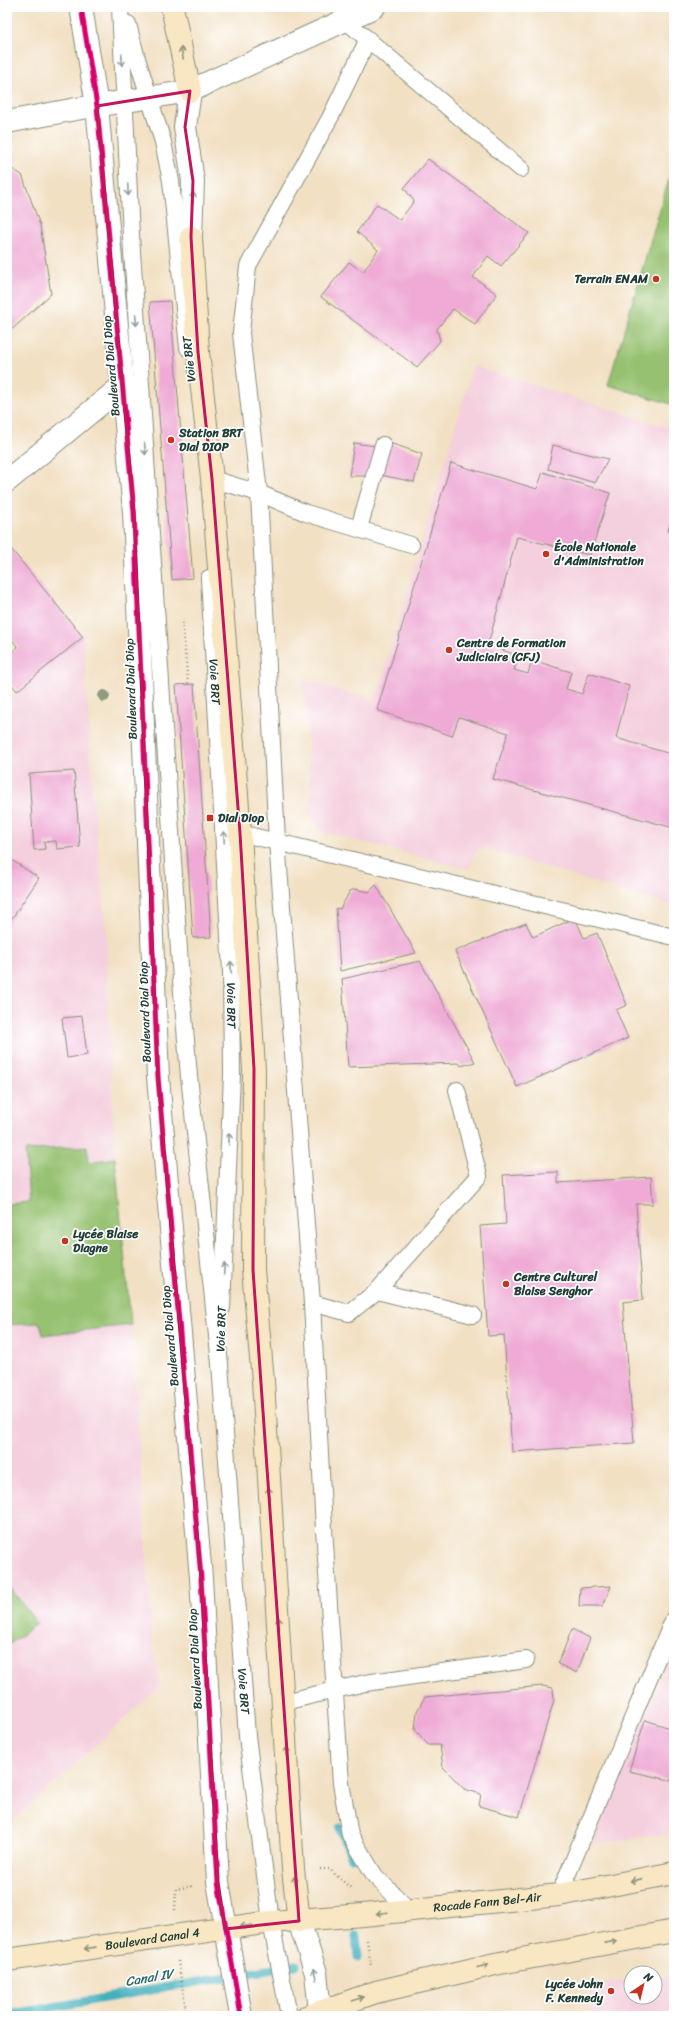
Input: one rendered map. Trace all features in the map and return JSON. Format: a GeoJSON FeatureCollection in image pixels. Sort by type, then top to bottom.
{"type":"FeatureCollection","features":[{"type":"Feature","properties":{"kind":"main road"},"geometry":{"type":"LineString","coordinates":[[172,7],[190,91]]}},
{"type":"Feature","properties":{"kind":"main road"},"geometry":{"type":"LineString","coordinates":[[192,237],[198,352],[212,479],[240,833],[254,1069],[253,1270],[263,1381],[269,1493],[284,1702],[293,1869],[299,1921]]}},
{"type":"Feature","properties":{"kind":"main road","name":"Rocade Fann Bel-Air"},"geometry":{"type":"LineString","coordinates":[[299,1921],[559,1895],[674,1873]]}},
{"type":"Feature","properties":{"kind":"main road","name":"Boulevard Canal 4"},"geometry":{"type":"LineString","coordinates":[[7,1960],[270,1922],[299,1921]]}},
{"type":"Feature","properties":{"kind":"main road"},"geometry":{"type":"LineString","coordinates":[[314,2014],[376,1992],[494,1964],[674,1931]]}},
{"type":"Feature","properties":{"kind":"street","name":"Boulevard Dial Diop"},"geometry":{"type":"LineString","coordinates":[[81,7],[97,106],[134,512],[158,1077],[201,1578],[218,1882],[241,2016]]}},
{"type":"Feature","properties":{"kind":"street"},"geometry":{"type":"LineString","coordinates":[[7,122],[190,91],[374,7]]}},
{"type":"Feature","properties":{"kind":"street"},"geometry":{"type":"LineString","coordinates":[[190,91],[185,127],[193,181],[192,237]]}},
{"type":"Feature","properties":{"kind":"street"},"geometry":{"type":"LineString","coordinates":[[7,481],[122,386]]}},
{"type":"Feature","properties":{"kind":"street"},"geometry":{"type":"LineString","coordinates":[[299,1921],[316,1973],[314,2014]]}},
{"type":"Feature","properties":{"kind":"lane","name":"Voie BRT"},"geometry":{"type":"LineString","coordinates":[[120,7],[130,236],[181,980],[189,1076],[220,1364],[247,1736],[270,1922],[289,2016]]}},
{"type":"Feature","properties":{"kind":"lane","name":"Voie BRT"},"geometry":{"type":"LineString","coordinates":[[124,7],[136,55],[164,142],[172,181],[206,527],[231,972],[232,1075],[220,1364]]}},
{"type":"Feature","properties":{"kind":"lane"},"geometry":{"type":"LineString","coordinates":[[346,21],[521,169]]}},
{"type":"Feature","properties":{"kind":"lane"},"geometry":{"type":"LineString","coordinates":[[368,39],[332,116],[248,266],[241,333],[259,494],[277,841],[312,1303],[340,1783],[350,1835],[375,1876],[409,1910]]}},
{"type":"Feature","properties":{"kind":"lane"},"geometry":{"type":"LineString","coordinates":[[359,528],[383,446]]}},
{"type":"Feature","properties":{"kind":"lane"},"geometry":{"type":"LineString","coordinates":[[212,479],[259,494],[306,513],[411,544]]}},
{"type":"Feature","properties":{"kind":"lane"},"geometry":{"type":"LineString","coordinates":[[240,833],[674,937]]}},
{"type":"Feature","properties":{"kind":"lane"},"geometry":{"type":"LineString","coordinates":[[312,1303],[349,1313],[377,1291],[479,1176],[457,1090]]}},
{"type":"Feature","properties":{"kind":"lane"},"geometry":{"type":"LineString","coordinates":[[377,1291],[473,1315]]}},
{"type":"Feature","properties":{"kind":"lane"},"geometry":{"type":"LineString","coordinates":[[559,1895],[674,1618]]}},
{"type":"Feature","properties":{"kind":"lane"},"geometry":{"type":"LineString","coordinates":[[284,1702],[365,1683],[526,1660]]}},
{"type":"Feature","properties":{"kind":"path"},"geometry":{"type":"LineString","coordinates":[[182,617],[188,684]]}},
{"type":"Feature","properties":{"kind":"highlighted area"},"geometry":{"type":"Polygon","coordinates":[[[190,91],[185,127],[193,181],[191,237],[198,352],[212,479],[240,833],[254,1069],[253,1270],[299,1921],[225,1929],[218,1882],[201,1578],[158,1077],[134,512],[97,106],[190,91]]]}},
{"type":"Feature","properties":{"kind":"shaded area","name":"École Nationale d'Administration"},"geometry":{"type":"Polygon","coordinates":[[[473,366],[674,429],[674,906],[478,847],[469,869],[323,832],[308,813],[311,789],[303,679],[375,701],[473,366]]]}},
{"type":"Feature","properties":{"kind":"shaded area","name":"Lycée Blaise Diagne"},"geometry":{"type":"Polygon","coordinates":[[[83,637],[94,808],[107,934],[107,985],[115,1158],[131,1325],[152,1636],[160,1686],[7,1827],[7,699],[83,637]]]}},
{"type":"Feature","properties":{"kind":"shaded area"},"geometry":{"type":"Polygon","coordinates":[[[674,1648],[674,1833],[592,1844],[674,1648]]]}},
{"type":"Feature","properties":{"kind":"shaded area","name":"Lycée John F. Kennedy"},"geometry":{"type":"Polygon","coordinates":[[[674,1974],[674,2016],[592,2016],[590,1984],[623,1980],[623,2005],[663,2005],[663,1976],[674,1974]]]}},
{"type":"Feature","properties":{"kind":"green space","name":"Terrain ENAM"},"geometry":{"type":"Polygon","coordinates":[[[671,172],[674,173],[674,405],[608,385],[671,172]]]}},
{"type":"Feature","properties":{"kind":"green space"},"geometry":{"type":"Polygon","coordinates":[[[87,1146],[89,1162],[115,1158],[131,1325],[43,1335],[40,1323],[7,1325],[7,1204],[29,1202],[25,1151],[87,1146]]]}},
{"type":"Feature","properties":{"kind":"green space"},"geometry":{"type":"Polygon","coordinates":[[[7,1584],[37,1623],[7,1646],[7,1584]]]}},
{"type":"Feature","properties":{"kind":"building"},"geometry":{"type":"Polygon","coordinates":[[[428,159],[529,233],[501,266],[488,256],[473,277],[497,294],[475,324],[453,309],[437,329],[440,341],[417,367],[321,297],[349,262],[363,272],[378,250],[357,232],[377,204],[400,220],[414,201],[404,188],[428,159]]]}},
{"type":"Feature","properties":{"kind":"building"},"geometry":{"type":"Polygon","coordinates":[[[7,166],[22,175],[40,225],[51,294],[7,334],[7,254],[9,252],[7,249],[7,166]]]}},
{"type":"Feature","properties":{"kind":"building","name":"Station BRT Dial DIOP"},"geometry":{"type":"Polygon","coordinates":[[[170,301],[193,578],[172,580],[150,302],[170,301]]]}},
{"type":"Feature","properties":{"kind":"building"},"geometry":{"type":"Polygon","coordinates":[[[354,443],[376,446],[367,476],[349,476],[354,443]]]}},
{"type":"Feature","properties":{"kind":"building"},"geometry":{"type":"Polygon","coordinates":[[[390,443],[422,454],[414,482],[381,475],[390,443]]]}},
{"type":"Feature","properties":{"kind":"building"},"geometry":{"type":"Polygon","coordinates":[[[553,445],[608,459],[595,483],[548,469],[553,445]]]}},
{"type":"Feature","properties":{"kind":"building","name":"Centre de Formation Judiciaire (CFJ)"},"geometry":{"type":"Polygon","coordinates":[[[451,463],[537,489],[543,472],[610,493],[590,555],[517,537],[488,645],[519,656],[514,670],[528,674],[532,660],[571,672],[566,689],[582,694],[589,673],[629,686],[616,738],[674,755],[674,828],[493,779],[508,733],[459,717],[452,736],[377,710],[451,463]]]}},
{"type":"Feature","properties":{"kind":"building"},"geometry":{"type":"Polygon","coordinates":[[[674,512],[674,533],[668,531],[674,512]]]}},
{"type":"Feature","properties":{"kind":"building"},"geometry":{"type":"Polygon","coordinates":[[[7,544],[83,637],[17,691],[9,681],[7,682],[7,656],[18,647],[7,634],[7,544]]]}},
{"type":"Feature","properties":{"kind":"building"},"geometry":{"type":"Polygon","coordinates":[[[194,684],[211,937],[193,938],[176,685],[194,684]]]}},
{"type":"Feature","properties":{"kind":"building"},"geometry":{"type":"Polygon","coordinates":[[[74,771],[80,847],[57,849],[56,841],[44,842],[45,849],[34,850],[29,774],[74,771]]]}},
{"type":"Feature","properties":{"kind":"building"},"geometry":{"type":"Polygon","coordinates":[[[7,857],[39,878],[7,926],[7,857]]]}},
{"type":"Feature","properties":{"kind":"building"},"geometry":{"type":"Polygon","coordinates":[[[376,885],[416,953],[340,971],[336,908],[340,909],[350,891],[355,889],[369,892],[376,885]]]}},
{"type":"Feature","properties":{"kind":"building"},"geometry":{"type":"Polygon","coordinates":[[[575,918],[584,938],[597,933],[627,1005],[616,1010],[628,1038],[517,1087],[455,951],[526,923],[533,937],[575,918]]]}},
{"type":"Feature","properties":{"kind":"building"},"geometry":{"type":"Polygon","coordinates":[[[420,961],[475,1062],[461,1066],[459,1063],[348,1067],[342,979],[420,961]]]}},
{"type":"Feature","properties":{"kind":"building"},"geometry":{"type":"Polygon","coordinates":[[[82,1016],[87,1055],[67,1058],[62,1018],[82,1016]]]}},
{"type":"Feature","properties":{"kind":"building"},"geometry":{"type":"Polygon","coordinates":[[[558,1172],[558,1183],[651,1177],[653,1204],[636,1204],[643,1300],[623,1302],[634,1443],[512,1452],[504,1335],[488,1336],[480,1226],[506,1224],[503,1175],[558,1172]]]}},
{"type":"Feature","properties":{"kind":"building"},"geometry":{"type":"Polygon","coordinates":[[[611,1586],[603,1606],[579,1606],[580,1588],[611,1586]]]}},
{"type":"Feature","properties":{"kind":"building"},"geometry":{"type":"Polygon","coordinates":[[[572,1629],[590,1638],[577,1673],[558,1664],[572,1629]]]}},
{"type":"Feature","properties":{"kind":"building"},"geometry":{"type":"Polygon","coordinates":[[[542,1686],[553,1688],[554,1700],[519,1817],[479,1806],[481,1794],[464,1789],[443,1767],[440,1745],[428,1745],[415,1729],[417,1711],[425,1697],[542,1686]]]}},
{"type":"Feature","properties":{"kind":"building"},"geometry":{"type":"Polygon","coordinates":[[[674,1715],[674,1781],[629,1771],[645,1720],[670,1728],[674,1715]]]}},
{"type":"Feature","properties":{"kind":"waterway"},"geometry":{"type":"LineString","coordinates":[[340,1828],[352,1858]]}},
{"type":"Feature","properties":{"kind":"waterway"},"geometry":{"type":"LineString","coordinates":[[356,1936],[358,1957]]}},
{"type":"Feature","properties":{"kind":"waterway","name":"Canal IV"},"geometry":{"type":"LineString","coordinates":[[7,2015],[296,1965]]}},
{"type":"Feature","properties":{"kind":"cycle path"},"geometry":{"type":"LineString","coordinates":[[81,7],[97,106],[134,512],[158,1077],[201,1578],[218,1882],[241,2016]]}},
{"type":"Feature","properties":{"kind":"place","name":"Terrain ENAM"},"geometry":{"type":"Point","coordinates":[656,279]}},
{"type":"Feature","properties":{"kind":"place","name":"Station BRT Dial DIOP"},"geometry":{"type":"Point","coordinates":[171,440]}},
{"type":"Feature","properties":{"kind":"place","name":"École Nationale d'Administration"},"geometry":{"type":"Point","coordinates":[546,554]}},
{"type":"Feature","properties":{"kind":"place","name":"Centre de Formation Judiciaire (CFJ)"},"geometry":{"type":"Point","coordinates":[449,650]}},
{"type":"Feature","properties":{"kind":"place","name":"Dial Diop"},"geometry":{"type":"Point","coordinates":[210,818]}},
{"type":"Feature","properties":{"kind":"place","name":"Lycée Blaise Diagne"},"geometry":{"type":"Point","coordinates":[65,1241]}},
{"type":"Feature","properties":{"kind":"place","name":"Centre Culturel Blaise Senghor"},"geometry":{"type":"Point","coordinates":[506,1284]}},
{"type":"Feature","properties":{"kind":"place","name":"Lycée John F. Kennedy"},"geometry":{"type":"Point","coordinates":[611,1991]}}]}
